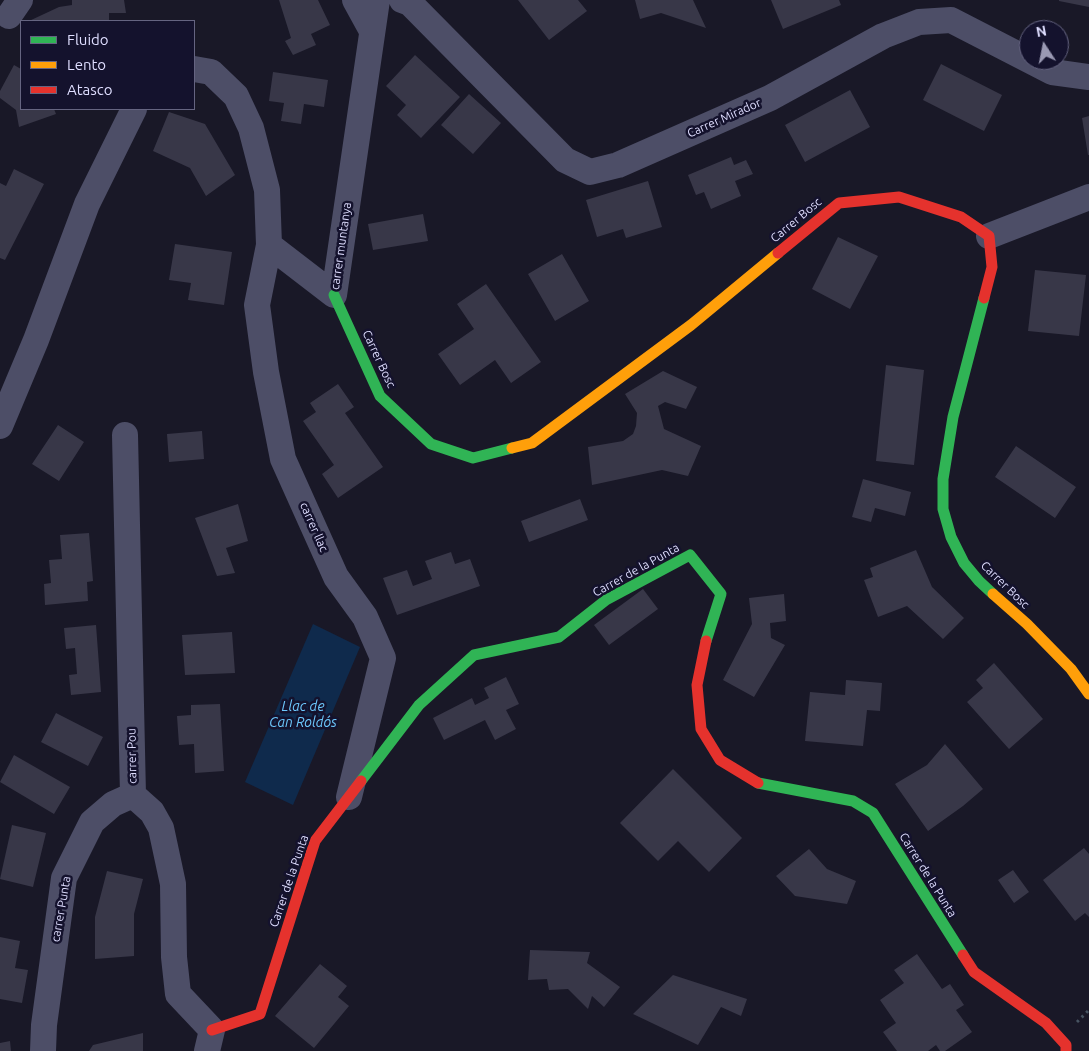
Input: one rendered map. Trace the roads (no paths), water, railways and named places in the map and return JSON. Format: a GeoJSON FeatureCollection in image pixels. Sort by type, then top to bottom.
{"type":"FeatureCollection","features":[{"type":"Feature","properties":{"kind":"street"},"geometry":{"type":"LineString","coordinates":[[355,0],[372,31]]}},
{"type":"Feature","properties":{"kind":"street","name":"carrer muntanya"},"geometry":{"type":"LineString","coordinates":[[269,245],[334,295],[377,0]]}},
{"type":"Feature","properties":{"kind":"street","name":"Carrer Mirador"},"geometry":{"type":"LineString","coordinates":[[402,0],[410,4],[565,160],[590,172],[618,165],[770,98],[883,36],[918,22],[951,20],[1052,72],[1089,77]]}},
{"type":"Feature","properties":{"kind":"street"},"geometry":{"type":"LineString","coordinates":[[195,69],[211,72],[236,96],[251,128],[267,190],[269,245]]}},
{"type":"Feature","properties":{"kind":"street"},"geometry":{"type":"LineString","coordinates":[[0,426],[36,340],[88,204],[134,110]]}},
{"type":"Feature","properties":{"kind":"street"},"geometry":{"type":"LineString","coordinates":[[989,236],[1089,197]]}},
{"type":"Feature","properties":{"kind":"street","name":"Carrer Bosc"},"geometry":{"type":"LineString","coordinates":[[334,295],[380,396],[431,444],[473,458],[532,443],[691,325],[839,203],[900,198],[961,217],[989,236],[992,267],[953,417],[944,479],[943,509],[951,537],[964,563],[979,581],[1027,624],[1071,669],[1089,694]]}},
{"type":"Feature","properties":{"kind":"street","name":"carrer llac"},"geometry":{"type":"LineString","coordinates":[[269,245],[257,305],[266,372],[283,458],[336,577],[365,617],[383,658],[349,796]]}},
{"type":"Feature","properties":{"kind":"street","name":"carrer Pou"},"geometry":{"type":"LineString","coordinates":[[125,435],[133,795],[152,812],[161,828],[173,884],[174,957],[178,994],[210,1041]]}},
{"type":"Feature","properties":{"kind":"street","name":"Carrer de la Punta"},"geometry":{"type":"LineString","coordinates":[[210,1041],[260,1014],[315,841],[419,705],[474,655],[559,637],[606,600],[690,555],[721,594],[705,644],[697,685],[701,729],[720,760],[755,782],[838,798],[853,802],[873,813],[974,972],[1046,1023],[1066,1045],[1066,1051]]}},
{"type":"Feature","properties":{"kind":"street","name":"carrer Punta"},"geometry":{"type":"LineString","coordinates":[[43,1051],[44,1025],[64,878],[92,822],[113,804],[133,795]]}},
{"type":"Feature","properties":{"kind":"water","name":"Llac de Can Roldós"},"geometry":{"type":"Polygon","coordinates":[[[313,624],[360,647],[293,805],[245,782],[313,624]]]}}]}
